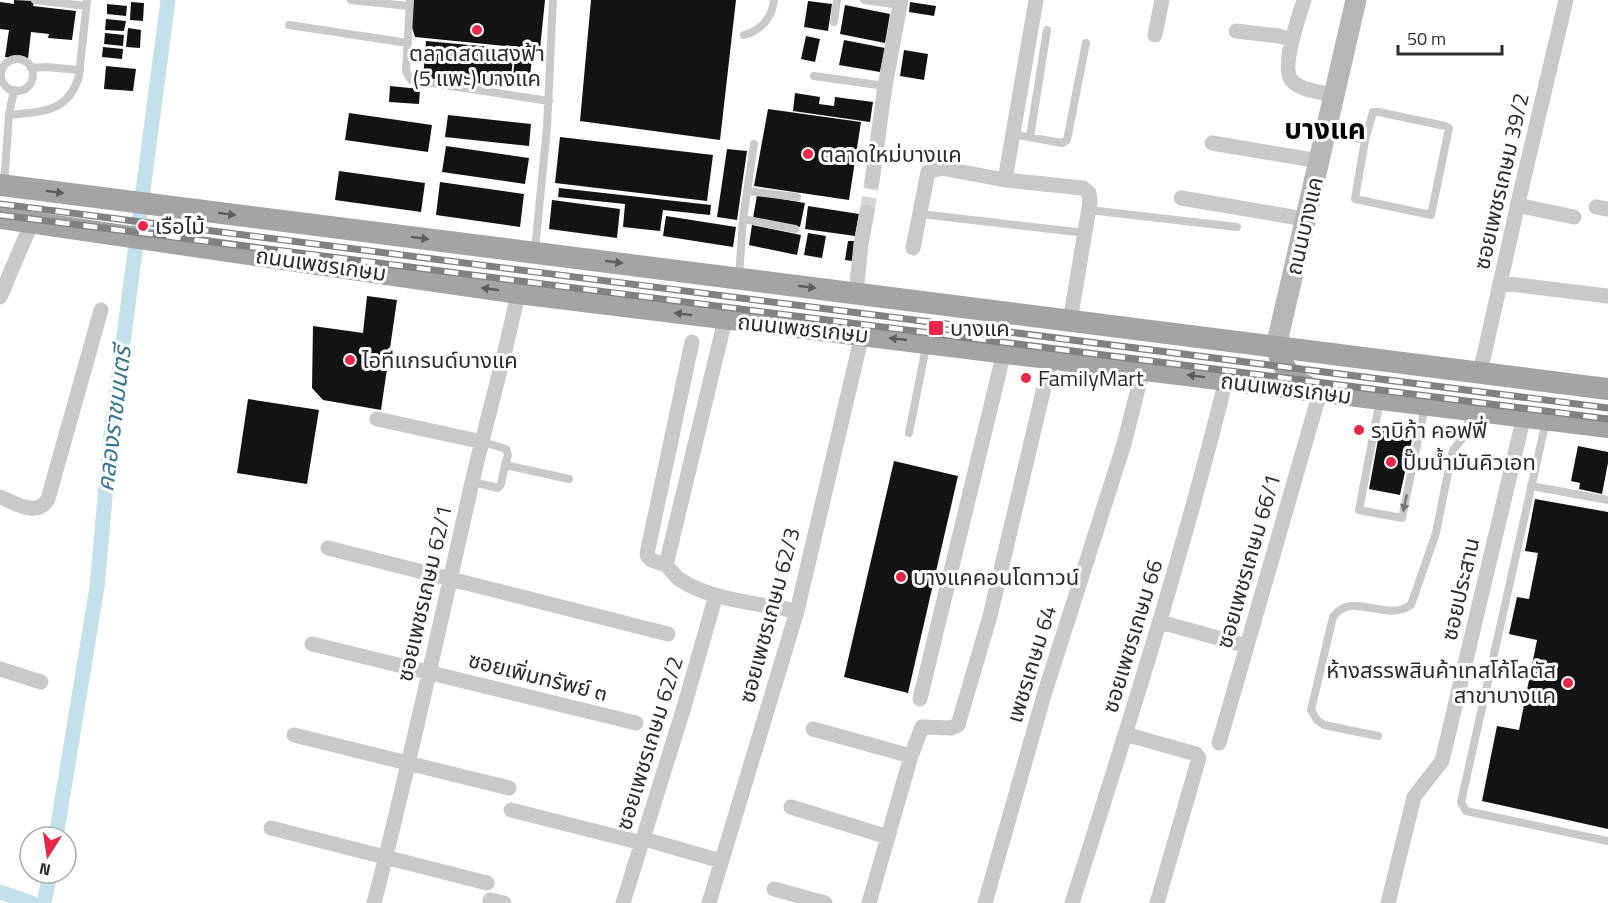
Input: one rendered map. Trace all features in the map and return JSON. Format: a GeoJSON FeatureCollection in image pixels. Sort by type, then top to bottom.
{"type":"FeatureCollection","features":[{"type":"Feature","properties":{"kind":"main road","name":"ถนนบางแค"},"geometry":{"type":"LineString","coordinates":[[1276,347],[1356,0]]}},
{"type":"Feature","properties":{"kind":"main road","name":"ถนนเพชรเกษม"},"geometry":{"type":"LineString","coordinates":[[2,185],[1608,389]]}},
{"type":"Feature","properties":{"kind":"main road","name":"ถนนเพชรเกษม"},"geometry":{"type":"LineString","coordinates":[[0,218],[518,293],[725,320],[926,342],[1608,427]]}},
{"type":"Feature","properties":{"kind":"main road"},"geometry":{"type":"LineString","coordinates":[[1276,347],[1283,365],[1292,378],[1320,392]]}},
{"type":"Feature","properties":{"kind":"street"},"geometry":{"type":"LineString","coordinates":[[1005,180],[1036,0]]}},
{"type":"Feature","properties":{"kind":"street"},"geometry":{"type":"LineString","coordinates":[[1155,35],[1162,0]]}},
{"type":"Feature","properties":{"kind":"street"},"geometry":{"type":"LineString","coordinates":[[1304,0],[1291,40],[1287,72],[1291,81],[1299,86],[1334,94]]}},
{"type":"Feature","properties":{"kind":"street","name":"ซอยเพชรเกษม 39/2"},"geometry":{"type":"LineString","coordinates":[[1480,373],[1566,0]]}},
{"type":"Feature","properties":{"kind":"street"},"geometry":{"type":"LineString","coordinates":[[872,181],[885,86],[901,3]]}},
{"type":"Feature","properties":{"kind":"street"},"geometry":{"type":"LineString","coordinates":[[1236,31],[1279,36],[1291,40]]}},
{"type":"Feature","properties":{"kind":"street"},"geometry":{"type":"LineString","coordinates":[[1212,142],[1319,161]]}},
{"type":"Feature","properties":{"kind":"street"},"geometry":{"type":"LineString","coordinates":[[913,248],[928,172],[941,168],[1005,180],[1083,188],[1089,193],[1089,210],[1070,321]]}},
{"type":"Feature","properties":{"kind":"street"},"geometry":{"type":"LineString","coordinates":[[1181,198],[1305,219]]}},
{"type":"Feature","properties":{"kind":"street"},"geometry":{"type":"LineString","coordinates":[[1517,205],[1574,217]]}},
{"type":"Feature","properties":{"kind":"street"},"geometry":{"type":"LineString","coordinates":[[856,294],[867,212]]}},
{"type":"Feature","properties":{"kind":"street"},"geometry":{"type":"LineString","coordinates":[[0,297],[32,222]]}},
{"type":"Feature","properties":{"kind":"street"},"geometry":{"type":"LineString","coordinates":[[1501,283],[1608,296]]}},
{"type":"Feature","properties":{"kind":"street","name":"ซอยเพชรเกษม 62/1"},"geometry":{"type":"LineString","coordinates":[[374,903],[409,764],[472,482],[518,293]]}},
{"type":"Feature","properties":{"kind":"street"},"geometry":{"type":"LineString","coordinates":[[0,497],[36,509],[43,507],[46,502],[101,310]]}},
{"type":"Feature","properties":{"kind":"street"},"geometry":{"type":"LineString","coordinates":[[666,565],[725,320]]}},
{"type":"Feature","properties":{"kind":"street","name":"ซอยเพชรเกษม 62/3"},"geometry":{"type":"LineString","coordinates":[[709,903],[797,611],[862,335]]}},
{"type":"Feature","properties":{"kind":"street"},"geometry":{"type":"LineString","coordinates":[[692,342],[647,555],[651,560],[666,565],[678,578],[697,588],[716,595],[797,611]]}},
{"type":"Feature","properties":{"kind":"street"},"geometry":{"type":"LineString","coordinates":[[920,699],[1004,352]]}},
{"type":"Feature","properties":{"kind":"street"},"geometry":{"type":"LineString","coordinates":[[869,903],[911,756],[924,726],[951,728],[958,725],[990,616],[1051,358]]}},
{"type":"Feature","properties":{"kind":"street","name":"เพชรเกษม 64"},"geometry":{"type":"LineString","coordinates":[[985,903],[1048,684],[1124,444],[1143,369]]}},
{"type":"Feature","properties":{"kind":"street","name":"ซอยเพชรเกษม 66"},"geometry":{"type":"LineString","coordinates":[[1072,903],[1188,528],[1226,380]]}},
{"type":"Feature","properties":{"kind":"street","name":"ซอยเพชรเกษม 66/1"},"geometry":{"type":"LineString","coordinates":[[1219,743],[1320,392]]}},
{"type":"Feature","properties":{"kind":"street","name":"ซอยประสาน"},"geometry":{"type":"LineString","coordinates":[[1388,903],[1414,797],[1442,762],[1524,416]]}},
{"type":"Feature","properties":{"kind":"street"},"geometry":{"type":"LineString","coordinates":[[377,419],[483,442]]}},
{"type":"Feature","properties":{"kind":"street"},"geometry":{"type":"LineString","coordinates":[[664,473],[687,477]]}},
{"type":"Feature","properties":{"kind":"street"},"geometry":{"type":"LineString","coordinates":[[654,521],[675,524]]}},
{"type":"Feature","properties":{"kind":"street"},"geometry":{"type":"LineString","coordinates":[[328,548],[668,634]]}},
{"type":"Feature","properties":{"kind":"street","name":"ซอยเพชรเกษม 62/2"},"geometry":{"type":"LineString","coordinates":[[623,903],[716,595]]}},
{"type":"Feature","properties":{"kind":"street"},"geometry":{"type":"LineString","coordinates":[[1160,622],[1247,646]]}},
{"type":"Feature","properties":{"kind":"street","name":"ซอยเพิ่มทรัพย์ ๓"},"geometry":{"type":"LineString","coordinates":[[312,644],[636,723]]}},
{"type":"Feature","properties":{"kind":"street"},"geometry":{"type":"LineString","coordinates":[[0,669],[41,681]]}},
{"type":"Feature","properties":{"kind":"street"},"geometry":{"type":"LineString","coordinates":[[813,729],[911,756]]}},
{"type":"Feature","properties":{"kind":"street"},"geometry":{"type":"LineString","coordinates":[[1125,734],[1196,754],[1199,758],[1157,903]]}},
{"type":"Feature","properties":{"kind":"street"},"geometry":{"type":"LineString","coordinates":[[294,735],[509,788]]}},
{"type":"Feature","properties":{"kind":"street"},"geometry":{"type":"LineString","coordinates":[[791,807],[888,837]]}},
{"type":"Feature","properties":{"kind":"street"},"geometry":{"type":"LineString","coordinates":[[511,810],[721,861]]}},
{"type":"Feature","properties":{"kind":"street"},"geometry":{"type":"LineString","coordinates":[[271,828],[487,883]]}},
{"type":"Feature","properties":{"kind":"street"},"geometry":{"type":"LineString","coordinates":[[774,889],[825,903]]}},
{"type":"Feature","properties":{"kind":"lane"},"geometry":{"type":"LineString","coordinates":[[9,115],[41,112],[56,107],[68,100],[76,88],[80,70],[86,3],[35,0]]}},
{"type":"Feature","properties":{"kind":"lane"},"geometry":{"type":"LineString","coordinates":[[351,0],[410,3],[406,71],[411,80],[549,100]]}},
{"type":"Feature","properties":{"kind":"lane"},"geometry":{"type":"LineString","coordinates":[[535,252],[549,100],[553,0]]}},
{"type":"Feature","properties":{"kind":"lane"},"geometry":{"type":"LineString","coordinates":[[744,35],[755,32],[767,22],[774,0]]}},
{"type":"Feature","properties":{"kind":"lane"},"geometry":{"type":"LineString","coordinates":[[834,22],[837,0]]}},
{"type":"Feature","properties":{"kind":"lane"},"geometry":{"type":"LineString","coordinates":[[864,0],[901,3]]}},
{"type":"Feature","properties":{"kind":"lane"},"geometry":{"type":"LineString","coordinates":[[289,25],[408,43]]}},
{"type":"Feature","properties":{"kind":"lane"},"geometry":{"type":"LineString","coordinates":[[1030,137],[1047,30]]}},
{"type":"Feature","properties":{"kind":"lane"},"geometry":{"type":"LineString","coordinates":[[1012,134],[1062,143],[1067,140],[1086,43]]}},
{"type":"Feature","properties":{"kind":"lane"},"geometry":{"type":"LineString","coordinates":[[10,60],[23,60],[31,68],[33,77],[24,89],[14,90],[3,81],[2,66],[10,60]]}},
{"type":"Feature","properties":{"kind":"lane"},"geometry":{"type":"LineString","coordinates":[[31,68],[80,70]]}},
{"type":"Feature","properties":{"kind":"lane"},"geometry":{"type":"LineString","coordinates":[[814,76],[885,86]]}},
{"type":"Feature","properties":{"kind":"lane"},"geometry":{"type":"LineString","coordinates":[[2,185],[9,115],[14,90]]}},
{"type":"Feature","properties":{"kind":"lane"},"geometry":{"type":"LineString","coordinates":[[1373,112],[1449,128],[1431,215],[1355,199],[1365,140],[1373,112]]}},
{"type":"Feature","properties":{"kind":"lane"},"geometry":{"type":"LineString","coordinates":[[1325,132],[1365,140]]}},
{"type":"Feature","properties":{"kind":"lane"},"geometry":{"type":"LineString","coordinates":[[738,278],[743,219],[754,144]]}},
{"type":"Feature","properties":{"kind":"lane"},"geometry":{"type":"LineString","coordinates":[[747,191],[797,197]]}},
{"type":"Feature","properties":{"kind":"lane"},"geometry":{"type":"LineString","coordinates":[[1089,210],[1237,227]]}},
{"type":"Feature","properties":{"kind":"lane"},"geometry":{"type":"LineString","coordinates":[[920,214],[1085,233]]}},
{"type":"Feature","properties":{"kind":"lane"},"geometry":{"type":"LineString","coordinates":[[743,219],[795,230]]}},
{"type":"Feature","properties":{"kind":"lane"},"geometry":{"type":"LineString","coordinates":[[909,433],[926,342]]}},
{"type":"Feature","properties":{"kind":"lane"},"geometry":{"type":"LineString","coordinates":[[1380,400],[1359,510],[1402,518],[1425,404]]}},
{"type":"Feature","properties":{"kind":"lane"},"geometry":{"type":"LineString","coordinates":[[1378,736],[1324,725],[1317,720],[1311,710],[1333,617],[1343,608],[1351,605],[1392,612],[1411,605],[1436,533],[1451,458],[1466,434],[1470,410]]}},
{"type":"Feature","properties":{"kind":"lane"},"geometry":{"type":"LineString","coordinates":[[1546,419],[1461,802],[1466,811],[1608,841]]}},
{"type":"Feature","properties":{"kind":"lane"},"geometry":{"type":"LineString","coordinates":[[472,482],[498,488],[501,484],[508,455],[506,449],[483,442]]}},
{"type":"Feature","properties":{"kind":"lane"},"geometry":{"type":"LineString","coordinates":[[506,465],[569,479]]}},
{"type":"Feature","properties":{"kind":"lane"},"geometry":{"type":"LineString","coordinates":[[1531,486],[1608,500]]}},
{"type":"Feature","properties":{"kind":"building"},"geometry":{"type":"Polygon","coordinates":[[[14,0],[34,1],[33,6],[76,11],[72,40],[48,38],[49,34],[31,32],[28,59],[5,57],[9,30],[0,29],[0,2],[14,4],[14,0]]]}},
{"type":"Feature","properties":{"kind":"building","name":"ตลาดสดแสงฟ้า (5 แพะ) บางแค"},"geometry":{"type":"Polygon","coordinates":[[[413,0],[545,0],[540,49],[533,48],[529,87],[512,86],[516,47],[415,37],[411,24],[413,0]]]}},
{"type":"Feature","properties":{"kind":"building"},"geometry":{"type":"Polygon","coordinates":[[[591,0],[736,0],[720,140],[580,121],[591,0]]]}},
{"type":"Feature","properties":{"kind":"building"},"geometry":{"type":"Polygon","coordinates":[[[808,1],[832,4],[828,31],[804,27],[808,1]]]}},
{"type":"Feature","properties":{"kind":"building"},"geometry":{"type":"Polygon","coordinates":[[[131,2],[144,3],[143,21],[130,20],[131,2]]]}},
{"type":"Feature","properties":{"kind":"building"},"geometry":{"type":"Polygon","coordinates":[[[910,2],[936,6],[934,16],[909,12],[910,2]]]}},
{"type":"Feature","properties":{"kind":"building"},"geometry":{"type":"Polygon","coordinates":[[[107,4],[127,6],[126,16],[107,14],[107,4]]]}},
{"type":"Feature","properties":{"kind":"building"},"geometry":{"type":"Polygon","coordinates":[[[845,5],[890,14],[885,43],[840,34],[845,5]]]}},
{"type":"Feature","properties":{"kind":"building"},"geometry":{"type":"Polygon","coordinates":[[[106,19],[126,21],[124,31],[105,30],[106,19]]]}},
{"type":"Feature","properties":{"kind":"building"},"geometry":{"type":"Polygon","coordinates":[[[128,28],[141,30],[140,48],[126,47],[128,28]]]}},
{"type":"Feature","properties":{"kind":"building"},"geometry":{"type":"Polygon","coordinates":[[[105,33],[124,35],[123,46],[104,44],[105,33]]]}},
{"type":"Feature","properties":{"kind":"building"},"geometry":{"type":"Polygon","coordinates":[[[806,36],[820,39],[815,62],[801,59],[806,36]]]}},
{"type":"Feature","properties":{"kind":"building"},"geometry":{"type":"Polygon","coordinates":[[[844,40],[885,48],[880,72],[839,65],[844,40]]]}},
{"type":"Feature","properties":{"kind":"building"},"geometry":{"type":"Polygon","coordinates":[[[426,41],[514,49],[510,86],[423,78],[426,41]]]}},
{"type":"Feature","properties":{"kind":"building"},"geometry":{"type":"Polygon","coordinates":[[[103,47],[123,49],[122,59],[102,57],[103,47]]]}},
{"type":"Feature","properties":{"kind":"building"},"geometry":{"type":"Polygon","coordinates":[[[904,50],[928,54],[924,80],[900,76],[904,50]]]}},
{"type":"Feature","properties":{"kind":"building"},"geometry":{"type":"Polygon","coordinates":[[[106,66],[136,69],[133,91],[104,89],[106,66]]]}},
{"type":"Feature","properties":{"kind":"building"},"geometry":{"type":"Polygon","coordinates":[[[390,86],[420,89],[419,104],[389,102],[390,86]]]}},
{"type":"Feature","properties":{"kind":"building"},"geometry":{"type":"Polygon","coordinates":[[[795,93],[820,97],[819,104],[834,106],[835,97],[873,102],[870,122],[793,111],[795,93]]]}},
{"type":"Feature","properties":{"kind":"building","name":"ตลาดใหม่บางแค"},"geometry":{"type":"Polygon","coordinates":[[[768,109],[861,122],[849,200],[754,186],[768,109]]]}},
{"type":"Feature","properties":{"kind":"building"},"geometry":{"type":"Polygon","coordinates":[[[349,113],[432,125],[428,152],[345,140],[349,113]]]}},
{"type":"Feature","properties":{"kind":"building"},"geometry":{"type":"Polygon","coordinates":[[[448,115],[531,124],[529,146],[445,137],[448,115]]]}},
{"type":"Feature","properties":{"kind":"building"},"geometry":{"type":"Polygon","coordinates":[[[560,137],[713,155],[707,201],[555,183],[560,137]]]}},
{"type":"Feature","properties":{"kind":"building"},"geometry":{"type":"Polygon","coordinates":[[[446,146],[529,158],[525,184],[442,172],[446,146]]]}},
{"type":"Feature","properties":{"kind":"building"},"geometry":{"type":"Polygon","coordinates":[[[727,149],[747,151],[737,220],[717,217],[727,149]]]}},
{"type":"Feature","properties":{"kind":"building"},"geometry":{"type":"Polygon","coordinates":[[[339,171],[425,183],[421,212],[335,200],[339,171]]]}},
{"type":"Feature","properties":{"kind":"building"},"geometry":{"type":"Polygon","coordinates":[[[440,182],[524,194],[520,227],[436,215],[440,182]]]}},
{"type":"Feature","properties":{"kind":"building"},"geometry":{"type":"Polygon","coordinates":[[[559,188],[711,205],[710,215],[663,210],[660,231],[623,227],[625,204],[558,197],[559,188]]]}},
{"type":"Feature","properties":{"kind":"building"},"geometry":{"type":"Polygon","coordinates":[[[757,195],[805,203],[800,227],[753,218],[757,195]]]}},
{"type":"Feature","properties":{"kind":"building"},"geometry":{"type":"Polygon","coordinates":[[[552,200],[620,209],[617,238],[549,229],[552,200]]]}},
{"type":"Feature","properties":{"kind":"building"},"geometry":{"type":"Polygon","coordinates":[[[808,206],[859,214],[855,236],[805,229],[808,206]]]}},
{"type":"Feature","properties":{"kind":"building"},"geometry":{"type":"Polygon","coordinates":[[[666,216],[736,227],[733,247],[663,236],[666,216]]]}},
{"type":"Feature","properties":{"kind":"building"},"geometry":{"type":"Polygon","coordinates":[[[752,225],[801,235],[797,255],[749,245],[752,225]]]}},
{"type":"Feature","properties":{"kind":"building"},"geometry":{"type":"Polygon","coordinates":[[[808,233],[826,236],[822,258],[804,255],[808,233]]]}},
{"type":"Feature","properties":{"kind":"building"},"geometry":{"type":"Polygon","coordinates":[[[848,241],[855,241],[852,261],[845,260],[848,241]]]}},
{"type":"Feature","properties":{"kind":"building","name":"ไอทีแกรนด์บางแค"},"geometry":{"type":"Polygon","coordinates":[[[367,296],[397,300],[381,410],[323,400],[312,388],[313,326],[363,333],[367,296]]]}},
{"type":"Feature","properties":{"kind":"building"},"geometry":{"type":"Polygon","coordinates":[[[248,399],[319,410],[307,484],[237,473],[248,399]]]}},
{"type":"Feature","properties":{"kind":"building","name":"ปั๊มน้ำมันคิวเอท"},"geometry":{"type":"Polygon","coordinates":[[[1380,429],[1413,435],[1400,495],[1369,489],[1380,429]]]}},
{"type":"Feature","properties":{"kind":"building"},"geometry":{"type":"Polygon","coordinates":[[[1578,446],[1608,452],[1602,494],[1579,489],[1580,483],[1571,481],[1578,446]]]}},
{"type":"Feature","properties":{"kind":"building","name":"บางแคคอนโดทาวน์"},"geometry":{"type":"Polygon","coordinates":[[[894,461],[958,476],[908,693],[844,677],[894,461]]]}},
{"type":"Feature","properties":{"kind":"building","name":"ห้างสรรพสินค้าเทสโก้โลตัส สาขาบางแค"},"geometry":{"type":"Polygon","coordinates":[[[1535,499],[1608,512],[1608,829],[1482,801],[1497,726],[1519,730],[1537,640],[1509,634],[1517,597],[1529,599],[1538,553],[1525,551],[1535,499]]]}},
{"type":"Feature","properties":{"kind":"waterway","name":"คลองราชมนตรี"},"geometry":{"type":"LineString","coordinates":[[58,825],[97,587],[110,442],[168,0]]}},
{"type":"Feature","properties":{"kind":"waterway","name":"คลองราชมนตรี"},"geometry":{"type":"LineString","coordinates":[[44,903],[48,885]]}},
{"type":"Feature","properties":{"kind":"waterway"},"geometry":{"type":"LineString","coordinates":[[0,892],[32,903]]}},
{"type":"Feature","properties":{"kind":"tunnel"},"geometry":{"type":"LineString","coordinates":[[867,212],[872,181]]}},
{"type":"Feature","properties":{"kind":"railway"},"geometry":{"type":"LineString","coordinates":[[0,204],[1608,408]]}},
{"type":"Feature","properties":{"kind":"railway"},"geometry":{"type":"LineString","coordinates":[[0,215],[1608,419]]}},
{"type":"Feature","properties":{"kind":"place","name":"ตลาดสดแสงฟ้า (5 แพะ) บางแค"},"geometry":{"type":"Point","coordinates":[477,30]}},
{"type":"Feature","properties":{"kind":"place","name":"ตลาดใหม่บางแค"},"geometry":{"type":"Point","coordinates":[808,154]}},
{"type":"Feature","properties":{"kind":"place","name":"เรือไม้"},"geometry":{"type":"Point","coordinates":[143,226]}},
{"type":"Feature","properties":{"kind":"place","name":"บางแค"},"geometry":{"type":"Point","coordinates":[936,328]}},
{"type":"Feature","properties":{"kind":"place","name":"ไอทีแกรนด์บางแค"},"geometry":{"type":"Point","coordinates":[350,360]}},
{"type":"Feature","properties":{"kind":"place","name":"FamilyMart"},"geometry":{"type":"Point","coordinates":[1026,378]}},
{"type":"Feature","properties":{"kind":"place","name":"ราบิก้า คอฟฟี่"},"geometry":{"type":"Point","coordinates":[1359,430]}},
{"type":"Feature","properties":{"kind":"place","name":"ปั๊มน้ำมันคิวเอท"},"geometry":{"type":"Point","coordinates":[1391,462]}},
{"type":"Feature","properties":{"kind":"place","name":"บางแคคอนโดทาวน์"},"geometry":{"type":"Point","coordinates":[901,577]}},
{"type":"Feature","properties":{"kind":"place","name":"ห้างสรรพสินค้าเทสโก้โลตัส สาขาบางแค"},"geometry":{"type":"Point","coordinates":[1568,683]}},
{"type":"Feature","properties":{"kind":"district","name":"บางแค"},"geometry":{"type":"Point","coordinates":[1325,129]}}]}
